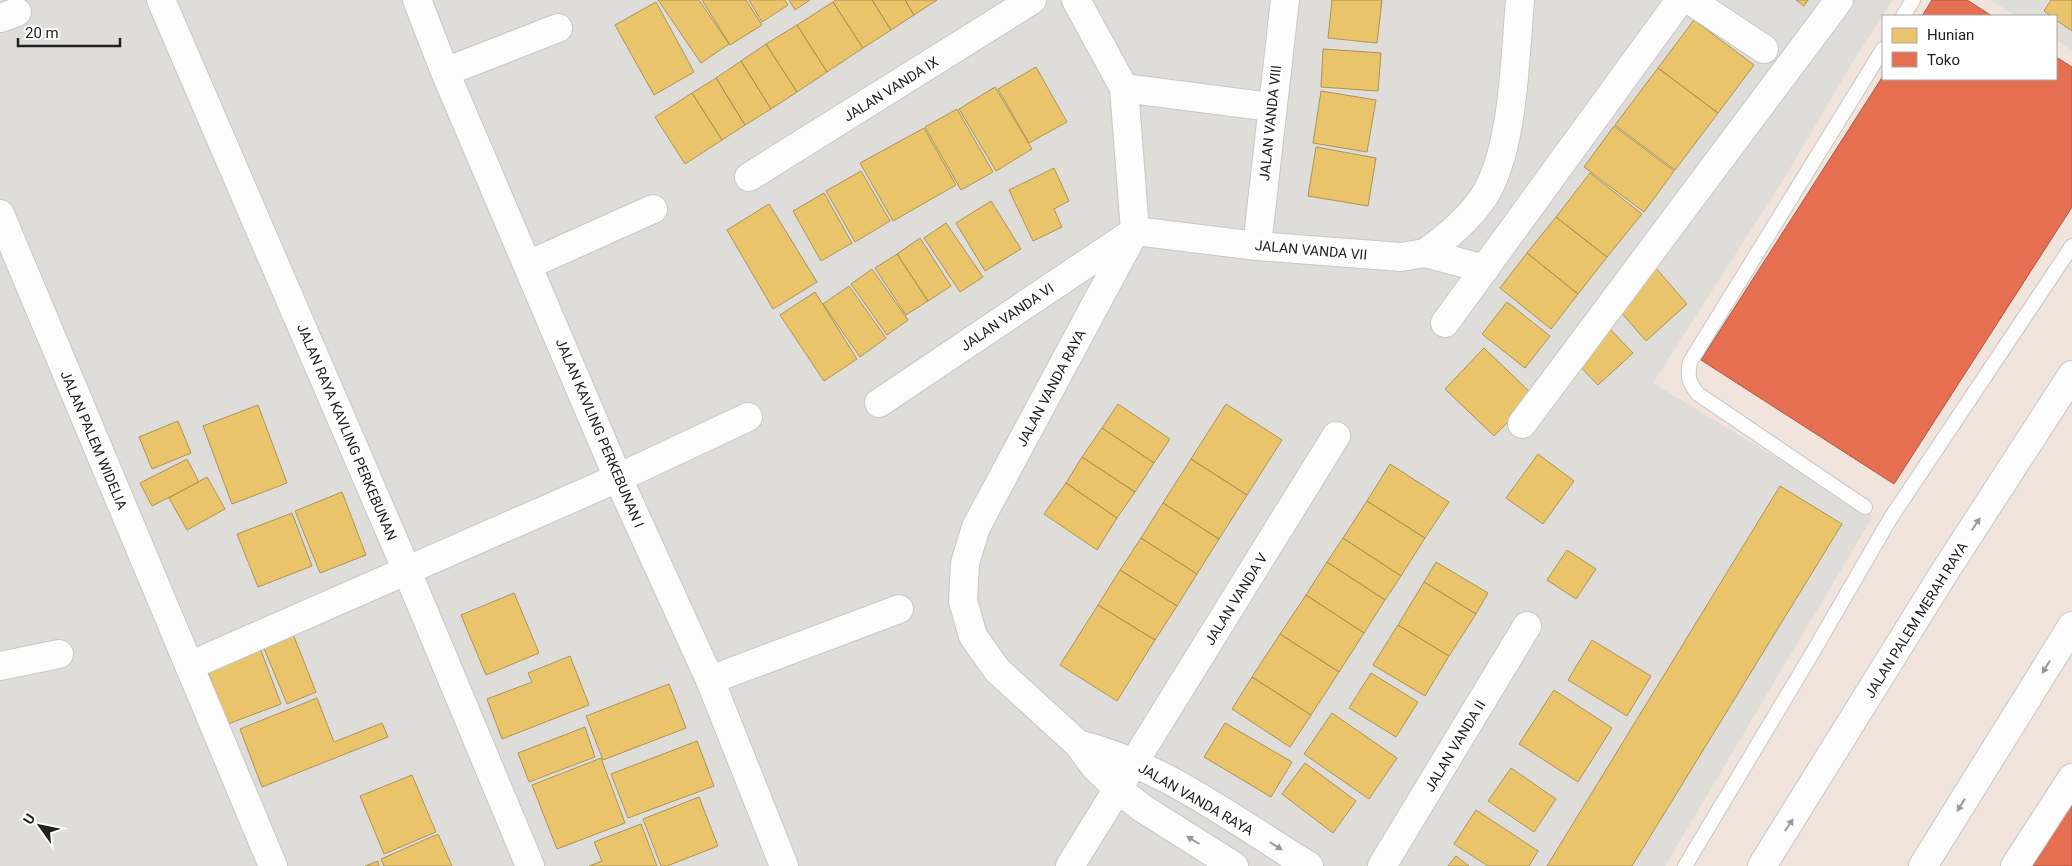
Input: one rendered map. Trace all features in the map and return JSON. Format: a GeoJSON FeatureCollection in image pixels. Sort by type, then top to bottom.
{"type":"FeatureCollection","features":[{"type":"Feature","properties":{"kind":"street","name":"JALAN RAYA KAVLING PERKEBUNAN"},"geometry":{"type":"LineString","coordinates":[[161,0],[407,571],[530,866]]}},
{"type":"Feature","properties":{"kind":"street","name":"JALAN KAVLING PERKEBUNAN I"},"geometry":{"type":"LineString","coordinates":[[417,0],[445,72],[618,478],[710,680],[784,866]]}},
{"type":"Feature","properties":{"kind":"street","name":"JALAN VANDA IX"},"geometry":{"type":"LineString","coordinates":[[749,177],[1032,0]]}},
{"type":"Feature","properties":{"kind":"street"},"geometry":{"type":"LineString","coordinates":[[1076,0],[1124,88],[1135,231]]}},
{"type":"Feature","properties":{"kind":"street","name":"JALAN VANDA VIII"},"geometry":{"type":"LineString","coordinates":[[1257,246],[1271,107],[1285,0]]}},
{"type":"Feature","properties":{"kind":"street"},"geometry":{"type":"LineString","coordinates":[[1425,253],[1465,221],[1484,196],[1496,166],[1509,123],[1520,0]]}},
{"type":"Feature","properties":{"kind":"street"},"geometry":{"type":"LineString","coordinates":[[1446,323],[1680,0]]}},
{"type":"Feature","properties":{"kind":"street"},"geometry":{"type":"LineString","coordinates":[[1690,0],[1764,49]]}},
{"type":"Feature","properties":{"kind":"street"},"geometry":{"type":"LineString","coordinates":[[1522,424],[1839,0]]}},
{"type":"Feature","properties":{"kind":"street"},"geometry":{"type":"LineString","coordinates":[[445,72],[558,28]]}},
{"type":"Feature","properties":{"kind":"street"},"geometry":{"type":"LineString","coordinates":[[1124,88],[1271,107]]}},
{"type":"Feature","properties":{"kind":"street"},"geometry":{"type":"LineString","coordinates":[[528,265],[653,209]]}},
{"type":"Feature","properties":{"kind":"street","name":"JALAN PALEM WIDELIA"},"geometry":{"type":"LineString","coordinates":[[0,214],[273,866]]}},
{"type":"Feature","properties":{"kind":"street","name":"JALAN VANDA VII"},"geometry":{"type":"LineString","coordinates":[[1135,231],[1257,246],[1401,257],[1425,253],[1485,269]]}},
{"type":"Feature","properties":{"kind":"street","name":"JALAN VANDA VI"},"geometry":{"type":"LineString","coordinates":[[879,403],[1135,231]]}},
{"type":"Feature","properties":{"kind":"street","name":"JALAN VANDA RAYA"},"geometry":{"type":"LineString","coordinates":[[1135,231],[976,527],[965,563],[963,601],[973,636],[997,670],[1078,744],[1095,767],[1142,808],[1234,866]]}},
{"type":"Feature","properties":{"kind":"street","name":"JALAN PALEM MERAH RAYA"},"geometry":{"type":"LineString","coordinates":[[1762,866],[1944,573],[2072,375]]}},
{"type":"Feature","properties":{"kind":"street"},"geometry":{"type":"LineString","coordinates":[[189,666],[618,478],[748,417]]}},
{"type":"Feature","properties":{"kind":"street","name":"JALAN VANDA V"},"geometry":{"type":"LineString","coordinates":[[1070,866],[1336,436]]}},
{"type":"Feature","properties":{"kind":"street"},"geometry":{"type":"LineString","coordinates":[[710,680],[899,609]]}},
{"type":"Feature","properties":{"kind":"street","name":"JALAN VANDA II"},"geometry":{"type":"LineString","coordinates":[[1382,866],[1527,626]]}},
{"type":"Feature","properties":{"kind":"street"},"geometry":{"type":"LineString","coordinates":[[1923,866],[2072,626]]}},
{"type":"Feature","properties":{"kind":"street"},"geometry":{"type":"LineString","coordinates":[[0,666],[59,654]]}},
{"type":"Feature","properties":{"kind":"street","name":"JALAN VANDA RAYA"},"geometry":{"type":"LineString","coordinates":[[1078,744],[1108,751],[1155,771],[1309,866]]}},
{"type":"Feature","properties":{"kind":"street"},"geometry":{"type":"LineString","coordinates":[[2015,866],[2072,778]]}},
{"type":"Feature","properties":{"kind":"lane"},"geometry":{"type":"LineString","coordinates":[[1904,15],[1914,0]]}},
{"type":"Feature","properties":{"kind":"lane"},"geometry":{"type":"LineString","coordinates":[[1865,507],[1698,394],[1689,383],[1688,374],[1690,362],[1882,51]]}},
{"type":"Feature","properties":{"kind":"lane"},"geometry":{"type":"LineString","coordinates":[[1685,866],[1814,652],[1890,519],[2072,246]]}},
{"type":"Feature","properties":{"kind":"shaded area"},"geometry":{"type":"Polygon","coordinates":[[[0,0],[2072,0],[2072,866],[0,866],[0,0]]]}},
{"type":"Feature","properties":{"kind":"shaded area"},"geometry":{"type":"Polygon","coordinates":[[[1893,0],[1990,0],[2015,15],[1883,15],[1893,0]]]}},
{"type":"Feature","properties":{"kind":"shaded area"},"geometry":{"type":"Polygon","coordinates":[[[1882,17],[1882,80],[2057,80],[2057,41],[2072,50],[2072,866],[1665,866],[1873,516],[1653,383],[1785,177],[1852,63],[1882,17]]]}},
{"type":"Feature","properties":{"kind":"building: Hunian"},"geometry":{"type":"Polygon","coordinates":[[[658,0],[699,0],[729,44],[701,63],[658,0]]]}},
{"type":"Feature","properties":{"kind":"building: Hunian"},"geometry":{"type":"Polygon","coordinates":[[[702,0],[746,0],[762,25],[730,45],[702,0]]]}},
{"type":"Feature","properties":{"kind":"building: Hunian"},"geometry":{"type":"Polygon","coordinates":[[[749,0],[785,0],[788,5],[762,22],[749,0]]]}},
{"type":"Feature","properties":{"kind":"building: Hunian"},"geometry":{"type":"Polygon","coordinates":[[[789,0],[810,0],[795,10],[789,0]]]}},
{"type":"Feature","properties":{"kind":"building: Hunian"},"geometry":{"type":"Polygon","coordinates":[[[835,0],[872,0],[891,30],[863,48],[833,2],[835,0]]]}},
{"type":"Feature","properties":{"kind":"building: Hunian"},"geometry":{"type":"Polygon","coordinates":[[[872,0],[905,0],[914,15],[891,30],[872,0]]]}},
{"type":"Feature","properties":{"kind":"building: Hunian"},"geometry":{"type":"Polygon","coordinates":[[[905,0],[937,0],[914,15],[905,0]]]}},
{"type":"Feature","properties":{"kind":"building: Hunian"},"geometry":{"type":"Polygon","coordinates":[[[1332,0],[1382,0],[1377,43],[1328,38],[1332,0]]]}},
{"type":"Feature","properties":{"kind":"building: Hunian"},"geometry":{"type":"Polygon","coordinates":[[[1796,0],[1808,0],[1804,6],[1796,0]]]}},
{"type":"Feature","properties":{"kind":"building: Hunian"},"geometry":{"type":"Polygon","coordinates":[[[2051,0],[2072,0],[2072,31],[2057,21],[2057,15],[2050,15],[2044,11],[2051,0]]]}},
{"type":"Feature","properties":{"kind":"building: Hunian"},"geometry":{"type":"Polygon","coordinates":[[[656,2],[694,72],[654,95],[615,25],[656,2]]]}},
{"type":"Feature","properties":{"kind":"building: Hunian"},"geometry":{"type":"Polygon","coordinates":[[[833,2],[863,48],[827,72],[797,25],[833,2]]]}},
{"type":"Feature","properties":{"kind":"building: Hunian"},"geometry":{"type":"Polygon","coordinates":[[[1694,20],[1754,65],[1718,113],[1658,68],[1694,20]]]}},
{"type":"Feature","properties":{"kind":"building: Hunian"},"geometry":{"type":"Polygon","coordinates":[[[797,25],[827,72],[797,92],[766,44],[797,25]]]}},
{"type":"Feature","properties":{"kind":"building: Hunian"},"geometry":{"type":"Polygon","coordinates":[[[766,44],[797,92],[771,109],[741,61],[766,44]]]}},
{"type":"Feature","properties":{"kind":"building: Hunian"},"geometry":{"type":"Polygon","coordinates":[[[1323,49],[1381,53],[1378,91],[1321,87],[1323,49]]]}},
{"type":"Feature","properties":{"kind":"building: Hunian"},"geometry":{"type":"Polygon","coordinates":[[[741,61],[771,109],[745,125],[716,78],[741,61]]]}},
{"type":"Feature","properties":{"kind":"building: Hunian"},"geometry":{"type":"Polygon","coordinates":[[[1036,67],[1067,122],[1029,143],[998,89],[1036,67]]]}},
{"type":"Feature","properties":{"kind":"building: Hunian"},"geometry":{"type":"Polygon","coordinates":[[[1658,68],[1718,113],[1675,170],[1615,125],[1658,68]]]}},
{"type":"Feature","properties":{"kind":"building: Hunian"},"geometry":{"type":"Polygon","coordinates":[[[716,78],[745,125],[722,140],[692,93],[716,78]]]}},
{"type":"Feature","properties":{"kind":"building: Hunian"},"geometry":{"type":"Polygon","coordinates":[[[995,87],[1032,149],[996,171],[959,109],[995,87]]]}},
{"type":"Feature","properties":{"kind":"building: Hunian"},"geometry":{"type":"Polygon","coordinates":[[[1321,91],[1376,100],[1367,152],[1313,143],[1321,91]]]}},
{"type":"Feature","properties":{"kind":"building: Hunian"},"geometry":{"type":"Polygon","coordinates":[[[692,93],[722,140],[685,164],[655,117],[692,93]]]}},
{"type":"Feature","properties":{"kind":"building: Hunian"},"geometry":{"type":"Polygon","coordinates":[[[957,109],[993,172],[961,190],[925,127],[957,109]]]}},
{"type":"Feature","properties":{"kind":"building: Hunian"},"geometry":{"type":"Polygon","coordinates":[[[1614,126],[1674,171],[1644,212],[1584,167],[1614,126]]]}},
{"type":"Feature","properties":{"kind":"building: Hunian"},"geometry":{"type":"Polygon","coordinates":[[[924,128],[956,185],[893,221],[860,163],[924,128]]]}},
{"type":"Feature","properties":{"kind":"building: Hunian"},"geometry":{"type":"Polygon","coordinates":[[[1316,147],[1376,158],[1368,206],[1308,196],[1316,147]]]}},
{"type":"Feature","properties":{"kind":"building: Hunian"},"geometry":{"type":"Polygon","coordinates":[[[1054,168],[1069,201],[1054,209],[1062,227],[1033,241],[1009,190],[1054,168]]]}},
{"type":"Feature","properties":{"kind":"building: Hunian"},"geometry":{"type":"Polygon","coordinates":[[[861,171],[890,221],[855,242],[826,191],[861,171]]]}},
{"type":"Feature","properties":{"kind":"building: Hunian"},"geometry":{"type":"Polygon","coordinates":[[[1590,173],[1642,214],[1607,257],[1556,217],[1590,173]]]}},
{"type":"Feature","properties":{"kind":"building: Hunian"},"geometry":{"type":"Polygon","coordinates":[[[824,193],[852,243],[821,261],[793,211],[824,193]]]}},
{"type":"Feature","properties":{"kind":"building: Hunian"},"geometry":{"type":"Polygon","coordinates":[[[991,201],[1021,249],[985,271],[956,223],[991,201]]]}},
{"type":"Feature","properties":{"kind":"building: Hunian"},"geometry":{"type":"Polygon","coordinates":[[[769,204],[817,282],[773,309],[727,230],[769,204]]]}},
{"type":"Feature","properties":{"kind":"building: Hunian"},"geometry":{"type":"Polygon","coordinates":[[[1556,217],[1607,257],[1578,294],[1527,253],[1556,217]]]}},
{"type":"Feature","properties":{"kind":"building: Hunian"},"geometry":{"type":"Polygon","coordinates":[[[946,223],[983,277],[960,292],[924,238],[946,223]]]}},
{"type":"Feature","properties":{"kind":"building: Hunian"},"geometry":{"type":"Polygon","coordinates":[[[920,238],[951,286],[928,301],[897,254],[920,238]]]}},
{"type":"Feature","properties":{"kind":"building: Hunian"},"geometry":{"type":"Polygon","coordinates":[[[1527,253],[1578,294],[1551,329],[1500,288],[1527,253]]]}},
{"type":"Feature","properties":{"kind":"building: Hunian"},"geometry":{"type":"Polygon","coordinates":[[[897,254],[928,301],[906,315],[875,268],[897,254]]]}},
{"type":"Feature","properties":{"kind":"building: Hunian"},"geometry":{"type":"Polygon","coordinates":[[[1655,267],[1687,304],[1646,341],[1614,304],[1655,267]]]}},
{"type":"Feature","properties":{"kind":"building: Hunian"},"geometry":{"type":"Polygon","coordinates":[[[872,269],[908,320],[887,335],[851,284],[872,269]]]}},
{"type":"Feature","properties":{"kind":"building: Hunian"},"geometry":{"type":"Polygon","coordinates":[[[849,286],[886,338],[860,357],[823,304],[849,286]]]}},
{"type":"Feature","properties":{"kind":"building: Hunian"},"geometry":{"type":"Polygon","coordinates":[[[815,292],[857,359],[824,381],[780,315],[815,292]]]}},
{"type":"Feature","properties":{"kind":"building: Hunian"},"geometry":{"type":"Polygon","coordinates":[[[1507,302],[1550,336],[1525,368],[1482,334],[1507,302]]]}},
{"type":"Feature","properties":{"kind":"building: Hunian"},"geometry":{"type":"Polygon","coordinates":[[[1608,327],[1633,353],[1598,385],[1573,359],[1608,327]]]}},
{"type":"Feature","properties":{"kind":"building: Hunian"},"geometry":{"type":"Polygon","coordinates":[[[1484,348],[1534,396],[1494,436],[1445,389],[1484,348]]]}},
{"type":"Feature","properties":{"kind":"building: Hunian"},"geometry":{"type":"Polygon","coordinates":[[[1118,404],[1170,439],[1154,463],[1102,428],[1118,404]]]}},
{"type":"Feature","properties":{"kind":"building: Hunian"},"geometry":{"type":"Polygon","coordinates":[[[1226,404],[1282,440],[1247,495],[1191,459],[1226,404]]]}},
{"type":"Feature","properties":{"kind":"building: Hunian"},"geometry":{"type":"Polygon","coordinates":[[[258,405],[287,483],[232,504],[203,426],[258,405]]]}},
{"type":"Feature","properties":{"kind":"building: Hunian"},"geometry":{"type":"Polygon","coordinates":[[[178,421],[191,453],[152,469],[139,437],[178,421]]]}},
{"type":"Feature","properties":{"kind":"building: Hunian"},"geometry":{"type":"Polygon","coordinates":[[[1102,428],[1154,463],[1135,492],[1082,457],[1102,428]]]}},
{"type":"Feature","properties":{"kind":"building: Hunian"},"geometry":{"type":"Polygon","coordinates":[[[1538,454],[1574,481],[1543,524],[1506,498],[1538,454]]]}},
{"type":"Feature","properties":{"kind":"building: Hunian"},"geometry":{"type":"Polygon","coordinates":[[[1082,457],[1135,492],[1117,518],[1066,483],[1082,457]]]}},
{"type":"Feature","properties":{"kind":"building: Hunian"},"geometry":{"type":"Polygon","coordinates":[[[187,459],[199,482],[152,506],[140,483],[187,459]]]}},
{"type":"Feature","properties":{"kind":"building: Hunian"},"geometry":{"type":"Polygon","coordinates":[[[1191,459],[1247,495],[1219,539],[1163,503],[1191,459]]]}},
{"type":"Feature","properties":{"kind":"building: Hunian"},"geometry":{"type":"Polygon","coordinates":[[[1390,464],[1449,502],[1425,538],[1367,501],[1390,464]]]}},
{"type":"Feature","properties":{"kind":"building: Hunian"},"geometry":{"type":"Polygon","coordinates":[[[207,477],[225,509],[187,530],[169,498],[207,477]]]}},
{"type":"Feature","properties":{"kind":"building: Hunian"},"geometry":{"type":"Polygon","coordinates":[[[1066,483],[1117,518],[1097,550],[1044,514],[1066,483]]]}},
{"type":"Feature","properties":{"kind":"building: Hunian"},"geometry":{"type":"Polygon","coordinates":[[[1780,486],[1842,524],[1632,866],[1547,866],[1780,486]]]}},
{"type":"Feature","properties":{"kind":"building: Hunian"},"geometry":{"type":"Polygon","coordinates":[[[342,492],[366,555],[320,573],[295,511],[342,492]]]}},
{"type":"Feature","properties":{"kind":"building: Hunian"},"geometry":{"type":"Polygon","coordinates":[[[1367,501],[1425,538],[1401,576],[1343,538],[1367,501]]]}},
{"type":"Feature","properties":{"kind":"building: Hunian"},"geometry":{"type":"Polygon","coordinates":[[[1163,503],[1219,539],[1197,574],[1141,538],[1163,503]]]}},
{"type":"Feature","properties":{"kind":"building: Hunian"},"geometry":{"type":"Polygon","coordinates":[[[292,513],[312,566],[258,587],[237,534],[292,513]]]}},
{"type":"Feature","properties":{"kind":"building: Hunian"},"geometry":{"type":"Polygon","coordinates":[[[1141,538],[1197,574],[1177,606],[1120,570],[1141,538]]]}},
{"type":"Feature","properties":{"kind":"building: Hunian"},"geometry":{"type":"Polygon","coordinates":[[[1343,538],[1401,576],[1385,600],[1327,562],[1343,538]]]}},
{"type":"Feature","properties":{"kind":"building: Hunian"},"geometry":{"type":"Polygon","coordinates":[[[1567,550],[1596,569],[1576,599],[1547,580],[1567,550]]]}},
{"type":"Feature","properties":{"kind":"building: Hunian"},"geometry":{"type":"Polygon","coordinates":[[[1327,562],[1385,600],[1364,633],[1306,595],[1327,562]]]}},
{"type":"Feature","properties":{"kind":"building: Hunian"},"geometry":{"type":"Polygon","coordinates":[[[1436,562],[1488,593],[1476,614],[1424,582],[1436,562]]]}},
{"type":"Feature","properties":{"kind":"building: Hunian"},"geometry":{"type":"Polygon","coordinates":[[[1120,570],[1177,606],[1155,640],[1098,605],[1120,570]]]}},
{"type":"Feature","properties":{"kind":"building: Hunian"},"geometry":{"type":"Polygon","coordinates":[[[1424,582],[1476,614],[1449,656],[1398,625],[1424,582]]]}},
{"type":"Feature","properties":{"kind":"building: Hunian"},"geometry":{"type":"Polygon","coordinates":[[[514,593],[539,653],[486,675],[461,615],[514,593]]]}},
{"type":"Feature","properties":{"kind":"building: Hunian"},"geometry":{"type":"Polygon","coordinates":[[[1306,595],[1364,633],[1339,672],[1280,634],[1306,595]]]}},
{"type":"Feature","properties":{"kind":"building: Hunian"},"geometry":{"type":"Polygon","coordinates":[[[1098,605],[1155,640],[1117,701],[1060,665],[1098,605]]]}},
{"type":"Feature","properties":{"kind":"building: Hunian"},"geometry":{"type":"Polygon","coordinates":[[[1398,625],[1449,656],[1425,696],[1373,665],[1398,625]]]}},
{"type":"Feature","properties":{"kind":"building: Hunian"},"geometry":{"type":"Polygon","coordinates":[[[293,634],[316,692],[287,704],[263,646],[293,634]]]}},
{"type":"Feature","properties":{"kind":"building: Hunian"},"geometry":{"type":"Polygon","coordinates":[[[1280,634],[1339,672],[1311,715],[1252,677],[1280,634]]]}},
{"type":"Feature","properties":{"kind":"building: Hunian"},"geometry":{"type":"Polygon","coordinates":[[[1592,640],[1651,676],[1627,716],[1568,680],[1592,640]]]}},
{"type":"Feature","properties":{"kind":"building: Hunian"},"geometry":{"type":"Polygon","coordinates":[[[260,648],[281,704],[228,724],[207,669],[260,648]]]}},
{"type":"Feature","properties":{"kind":"building: Hunian"},"geometry":{"type":"Polygon","coordinates":[[[570,656],[589,705],[502,739],[487,699],[532,682],[528,673],[570,656]]]}},
{"type":"Feature","properties":{"kind":"building: Hunian"},"geometry":{"type":"Polygon","coordinates":[[[1371,673],[1418,702],[1396,737],[1349,708],[1371,673]]]}},
{"type":"Feature","properties":{"kind":"building: Hunian"},"geometry":{"type":"Polygon","coordinates":[[[1252,677],[1311,715],[1290,747],[1232,709],[1252,677]]]}},
{"type":"Feature","properties":{"kind":"building: Hunian"},"geometry":{"type":"Polygon","coordinates":[[[669,684],[686,728],[603,760],[586,716],[669,684]]]}},
{"type":"Feature","properties":{"kind":"building: Hunian"},"geometry":{"type":"Polygon","coordinates":[[[1554,690],[1612,728],[1578,782],[1519,744],[1554,690]]]}},
{"type":"Feature","properties":{"kind":"building: Hunian"},"geometry":{"type":"Polygon","coordinates":[[[317,698],[334,742],[382,723],[388,737],[262,787],[240,729],[317,698]]]}},
{"type":"Feature","properties":{"kind":"building: Hunian"},"geometry":{"type":"Polygon","coordinates":[[[1332,713],[1397,758],[1369,799],[1304,754],[1332,713]]]}},
{"type":"Feature","properties":{"kind":"building: Hunian"},"geometry":{"type":"Polygon","coordinates":[[[1225,723],[1292,762],[1271,797],[1204,757],[1225,723]]]}},
{"type":"Feature","properties":{"kind":"building: Hunian"},"geometry":{"type":"Polygon","coordinates":[[[585,727],[595,757],[529,782],[518,753],[585,727]]]}},
{"type":"Feature","properties":{"kind":"building: Hunian"},"geometry":{"type":"Polygon","coordinates":[[[697,741],[714,786],[628,818],[611,774],[697,741]]]}},
{"type":"Feature","properties":{"kind":"building: Hunian"},"geometry":{"type":"Polygon","coordinates":[[[601,758],[625,823],[557,849],[532,785],[601,758]]]}},
{"type":"Feature","properties":{"kind":"building: Hunian"},"geometry":{"type":"Polygon","coordinates":[[[1305,763],[1356,801],[1333,833],[1282,794],[1305,763]]]}},
{"type":"Feature","properties":{"kind":"building: Hunian"},"geometry":{"type":"Polygon","coordinates":[[[1511,768],[1556,799],[1534,832],[1488,801],[1511,768]]]}},
{"type":"Feature","properties":{"kind":"building: Hunian"},"geometry":{"type":"Polygon","coordinates":[[[412,775],[436,832],[384,854],[360,796],[412,775]]]}},
{"type":"Feature","properties":{"kind":"building: Hunian"},"geometry":{"type":"Polygon","coordinates":[[[699,797],[718,846],[667,866],[661,866],[643,819],[699,797]]]}},
{"type":"Feature","properties":{"kind":"building: Hunian"},"geometry":{"type":"Polygon","coordinates":[[[1476,810],[1538,851],[1529,866],[1488,866],[1454,844],[1476,810]]]}},
{"type":"Feature","properties":{"kind":"building: Hunian"},"geometry":{"type":"Polygon","coordinates":[[[641,824],[657,866],[589,866],[602,861],[594,842],[641,824]]]}},
{"type":"Feature","properties":{"kind":"building: Hunian"},"geometry":{"type":"Polygon","coordinates":[[[438,834],[452,866],[384,866],[381,859],[438,834]]]}},
{"type":"Feature","properties":{"kind":"building: Hunian"},"geometry":{"type":"Polygon","coordinates":[[[1456,856],[1469,866],[1448,866],[1456,856]]]}},
{"type":"Feature","properties":{"kind":"building: Hunian"},"geometry":{"type":"Polygon","coordinates":[[[378,861],[379,866],[365,866],[378,861]]]}},
{"type":"Feature","properties":{"kind":"building: Toko"},"geometry":{"type":"Polygon","coordinates":[[[1932,0],[1967,0],[1990,15],[1923,15],[1932,0]]]}},
{"type":"Feature","properties":{"kind":"building: Toko"},"geometry":{"type":"Polygon","coordinates":[[[2057,58],[2072,67],[2072,207],[1894,484],[1701,360],[1882,78],[1882,80],[2057,80],[2057,58]]]}},
{"type":"Feature","properties":{"kind":"building: Toko"},"geometry":{"type":"Polygon","coordinates":[[[2072,802],[2072,866],[2033,866],[2072,802]]]}}]}
